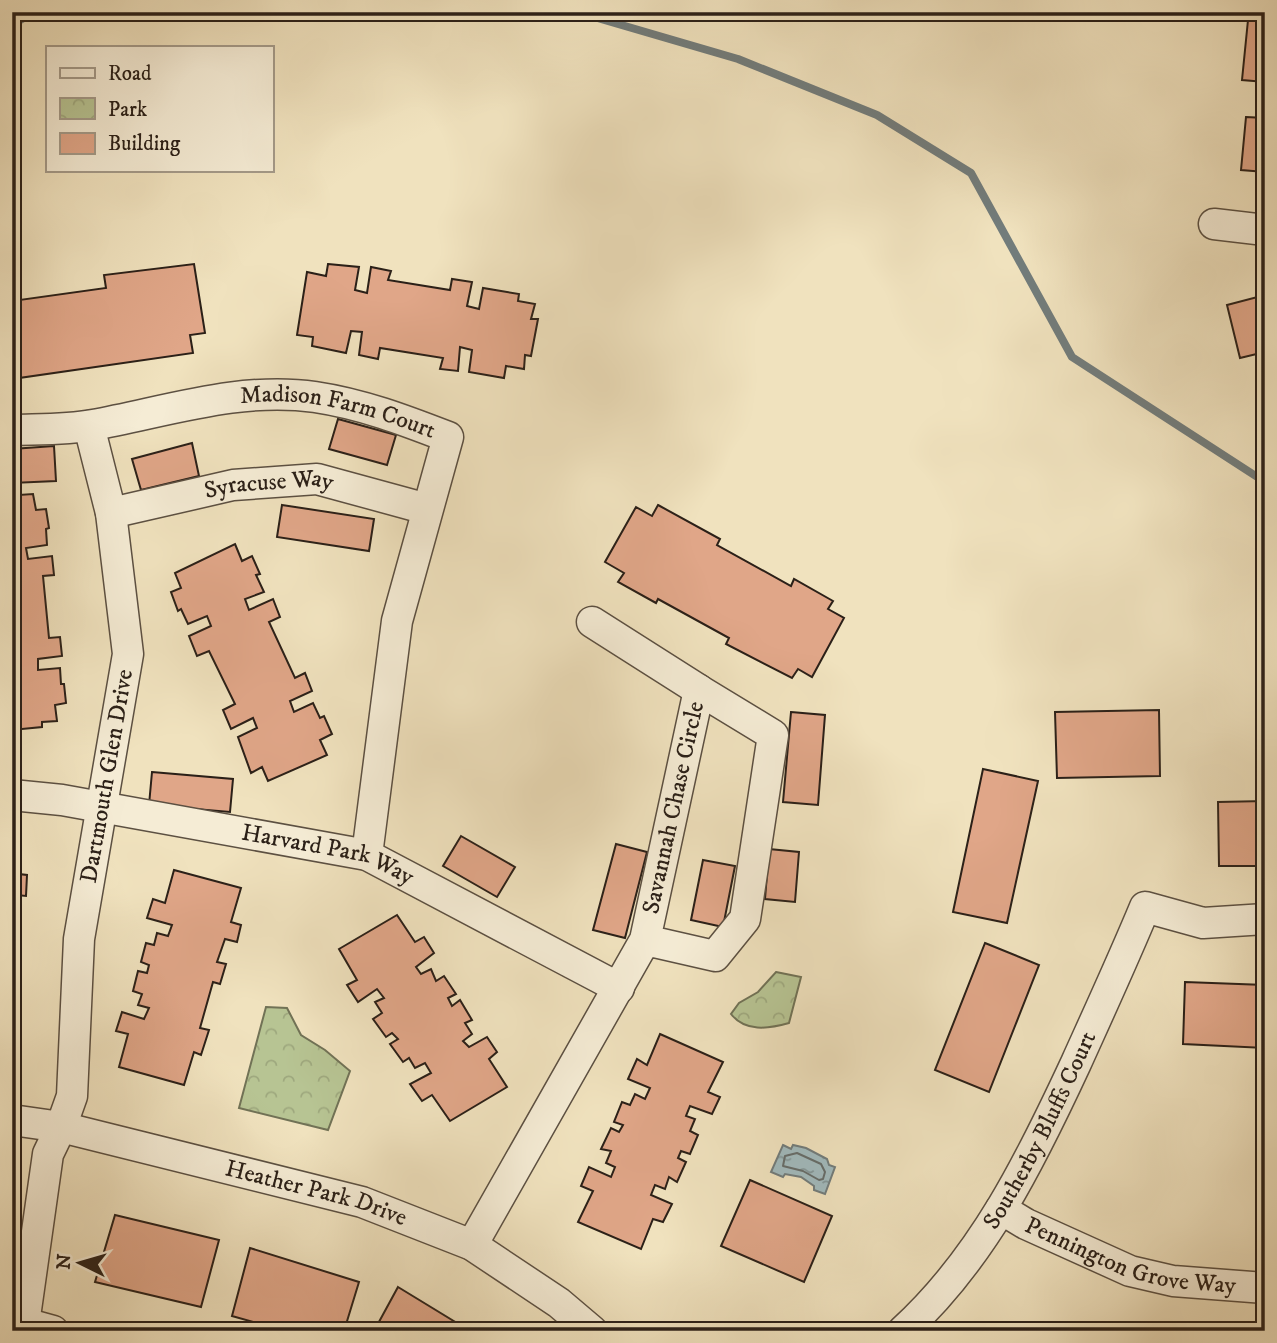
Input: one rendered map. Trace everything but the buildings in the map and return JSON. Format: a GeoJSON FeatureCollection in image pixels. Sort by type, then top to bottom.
{"type":"FeatureCollection","features":[{"type":"Feature","properties":{"kind":"street"},"geometry":{"type":"LineString","coordinates":[[1214,224],[1265,230]]}},
{"type":"Feature","properties":{"kind":"street","name":"Madison Farm Court"},"geometry":{"type":"LineString","coordinates":[[12,430],[89,426],[255,395],[313,397],[377,410],[448,437],[397,621],[367,855]]}},
{"type":"Feature","properties":{"kind":"street","name":"Dartmouth Glen Drive"},"geometry":{"type":"LineString","coordinates":[[23,1327],[48,1154],[72,1096],[79,939],[128,654],[111,513],[89,426]]}},
{"type":"Feature","properties":{"kind":"street","name":"Syracuse Way"},"geometry":{"type":"LineString","coordinates":[[111,513],[233,485],[317,479],[427,509]]}},
{"type":"Feature","properties":{"kind":"street"},"geometry":{"type":"LineString","coordinates":[[592,622],[699,690]]}},
{"type":"Feature","properties":{"kind":"street","name":"Savannah Chase Circle"},"geometry":{"type":"LineString","coordinates":[[472,1245],[645,940],[699,690],[773,735],[745,919],[715,956],[645,940]]}},
{"type":"Feature","properties":{"kind":"street","name":"Harvard Park Way"},"geometry":{"type":"LineString","coordinates":[[12,795],[62,800],[367,855],[619,988]]}},
{"type":"Feature","properties":{"kind":"street","name":"Southerby Bluffs Court"},"geometry":{"type":"LineString","coordinates":[[903,1331],[928,1308],[969,1259],[1001,1209],[1042,1137],[1145,907],[1203,923],[1265,919]]}},
{"type":"Feature","properties":{"kind":"street","name":"Heather Park Drive"},"geometry":{"type":"LineString","coordinates":[[12,1120],[61,1127],[362,1202],[472,1245],[559,1303],[592,1331]]}},
{"type":"Feature","properties":{"kind":"street","name":"Pennington Grove Way"},"geometry":{"type":"LineString","coordinates":[[1001,1209],[1026,1224],[1130,1271],[1173,1280],[1265,1288]]}},
{"type":"Feature","properties":{"kind":"street"},"geometry":{"type":"LineString","coordinates":[[23,1327],[53,1331]]}},
{"type":"Feature","properties":{"kind":"green space"},"geometry":{"type":"Polygon","coordinates":[[[776,972],[801,977],[789,1023],[757,1028],[737,1020],[731,1014],[739,1003],[758,992],[776,972]]]}},
{"type":"Feature","properties":{"kind":"green space"},"geometry":{"type":"Polygon","coordinates":[[[266,1007],[287,1008],[301,1035],[325,1050],[350,1071],[328,1130],[239,1108],[266,1007]]]}},
{"type":"Feature","properties":{"kind":"water"},"geometry":{"type":"Polygon","coordinates":[[[783,1145],[791,1149],[793,1145],[806,1148],[827,1159],[829,1165],[835,1167],[825,1194],[814,1190],[814,1186],[801,1177],[785,1174],[783,1177],[771,1172],[783,1145]]]}},
{"type":"Feature","properties":{"kind":"waterway"},"geometry":{"type":"LineString","coordinates":[[12,25],[33,12]]}},
{"type":"Feature","properties":{"kind":"waterway"},"geometry":{"type":"LineString","coordinates":[[577,12],[738,59],[877,115],[971,173],[1072,357],[1265,482]]}}]}
